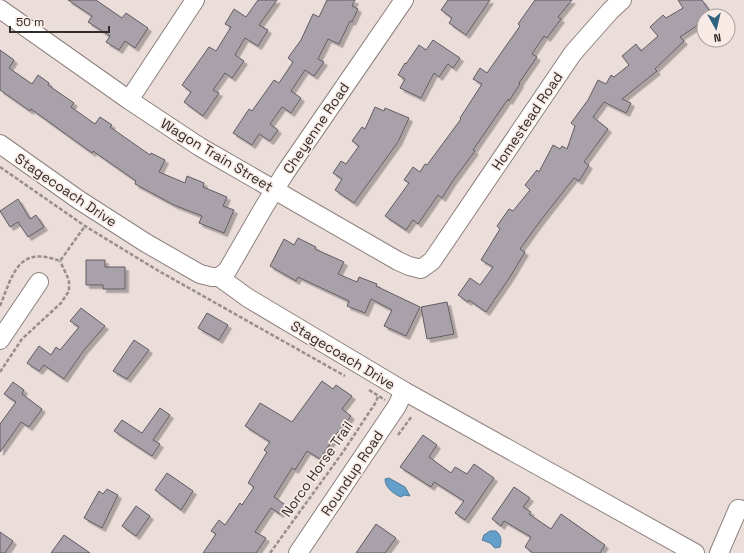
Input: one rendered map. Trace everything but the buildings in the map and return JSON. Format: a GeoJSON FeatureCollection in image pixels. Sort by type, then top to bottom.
{"type":"FeatureCollection","features":[{"type":"Feature","properties":{"kind":"street"},"geometry":{"type":"LineString","coordinates":[[129,100],[195,0]]}},
{"type":"Feature","properties":{"kind":"street","name":"Cheyenne Road"},"geometry":{"type":"LineString","coordinates":[[219,277],[227,271],[275,190],[404,0]]}},
{"type":"Feature","properties":{"kind":"street","name":"Homestead Road"},"geometry":{"type":"LineString","coordinates":[[440,249],[573,53],[611,10],[622,0]]}},
{"type":"Feature","properties":{"kind":"street","name":"Wagon Train Street"},"geometry":{"type":"LineString","coordinates":[[0,9],[129,100],[200,147],[391,257],[409,266],[421,268],[432,261],[440,249]]}},
{"type":"Feature","properties":{"kind":"street","name":"Stagecoach Drive"},"geometry":{"type":"LineString","coordinates":[[0,144],[79,200],[146,243],[200,274],[219,277],[248,298],[404,391],[695,553]]}},
{"type":"Feature","properties":{"kind":"street"},"geometry":{"type":"LineString","coordinates":[[0,340],[39,282]]}},
{"type":"Feature","properties":{"kind":"street","name":"Roundup Road"},"geometry":{"type":"LineString","coordinates":[[298,553],[397,406],[404,391]]}},
{"type":"Feature","properties":{"kind":"street"},"geometry":{"type":"LineString","coordinates":[[719,553],[741,509]]}},
{"type":"Feature","properties":{"kind":"path"},"geometry":{"type":"LineString","coordinates":[[60,261],[85,226]]}},
{"type":"Feature","properties":{"kind":"path"},"geometry":{"type":"LineString","coordinates":[[0,306],[13,274],[19,265],[29,257],[48,256],[60,261],[69,280],[69,291],[61,303],[22,339],[0,372]]}},
{"type":"Feature","properties":{"kind":"path","name":"Norco Horse Trail"},"geometry":{"type":"LineString","coordinates":[[270,553],[343,452],[376,402],[378,396]]}},
{"type":"Feature","properties":{"kind":"water"},"geometry":{"type":"Polygon","coordinates":[[[389,478],[405,487],[410,496],[404,495],[401,497],[390,490],[385,482],[385,479],[389,478]]]}},
{"type":"Feature","properties":{"kind":"water"},"geometry":{"type":"Polygon","coordinates":[[[490,531],[496,531],[499,534],[501,540],[500,547],[495,548],[490,543],[482,540],[484,535],[490,531]]]}}]}
